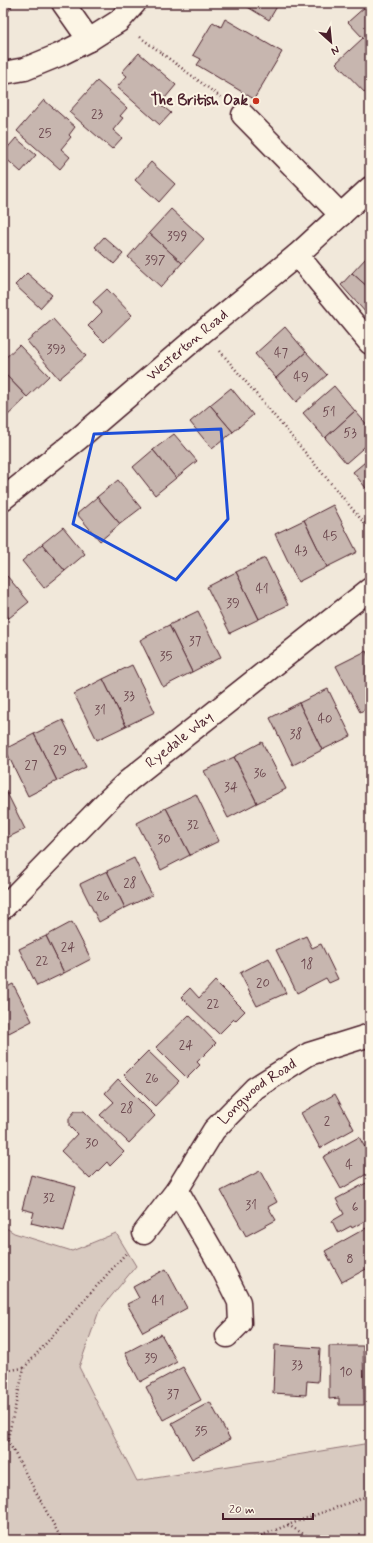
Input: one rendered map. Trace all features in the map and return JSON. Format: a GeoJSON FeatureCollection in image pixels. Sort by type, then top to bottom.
{"type":"FeatureCollection","features":[{"type":"Feature","properties":{"kind":"street"},"geometry":{"type":"LineString","coordinates":[[63,3],[89,40]]}},
{"type":"Feature","properties":{"kind":"street"},"geometry":{"type":"LineString","coordinates":[[3,73],[25,69],[89,40],[119,21],[135,3]]}},
{"type":"Feature","properties":{"kind":"street"},"geometry":{"type":"LineString","coordinates":[[243,115],[341,215]]}},
{"type":"Feature","properties":{"kind":"street","name":"Westerton Road"},"geometry":{"type":"LineString","coordinates":[[3,500],[78,439],[204,331],[296,255],[370,188]]}},
{"type":"Feature","properties":{"kind":"street"},"geometry":{"type":"LineString","coordinates":[[296,255],[370,343]]}},
{"type":"Feature","properties":{"kind":"street","name":"Ryedale Way"},"geometry":{"type":"LineString","coordinates":[[3,908],[128,781],[370,589]]}},
{"type":"Feature","properties":{"kind":"street","name":"Longwood Road"},"geometry":{"type":"LineString","coordinates":[[144,1233],[177,1190],[214,1130],[255,1088],[309,1054],[370,1035]]}},
{"type":"Feature","properties":{"kind":"street"},"geometry":{"type":"LineString","coordinates":[[177,1190],[222,1268],[239,1302],[240,1323],[227,1336]]}},
{"type":"Feature","properties":{"kind":"path"},"geometry":{"type":"LineString","coordinates":[[119,21],[243,115]]}},
{"type":"Feature","properties":{"kind":"path"},"geometry":{"type":"LineString","coordinates":[[204,331],[370,530]]}},
{"type":"Feature","properties":{"kind":"path"},"geometry":{"type":"LineString","coordinates":[[7,1439],[24,1368],[144,1233]]}},
{"type":"Feature","properties":{"kind":"path"},"geometry":{"type":"LineString","coordinates":[[3,1371],[24,1368]]}},
{"type":"Feature","properties":{"kind":"path"},"geometry":{"type":"LineString","coordinates":[[3,1434],[62,1540]]}},
{"type":"Feature","properties":{"kind":"path"},"geometry":{"type":"LineString","coordinates":[[250,1540],[370,1495]]}},
{"type":"Feature","properties":{"kind":"path"},"geometry":{"type":"LineString","coordinates":[[288,1525],[314,1540]]}},
{"type":"Feature","properties":{"kind":"path"},"geometry":{"type":"LineString","coordinates":[[366,1540],[370,1531]]}},
{"type":"Feature","properties":{"kind":"highlighted area"},"geometry":{"type":"Polygon","coordinates":[[[221,429],[228,519],[176,580],[73,524],[94,434],[221,429]]]}},
{"type":"Feature","properties":{"kind":"shaded area"},"geometry":{"type":"Polygon","coordinates":[[[3,1226],[14,1233],[72,1251],[116,1233],[136,1266],[99,1311],[79,1367],[137,1481],[370,1443],[370,1540],[3,1540],[3,1226]]]}},
{"type":"Feature","properties":{"kind":"building"},"geometry":{"type":"Polygon","coordinates":[[[3,3],[8,3],[12,7],[3,17],[3,3]]]}},
{"type":"Feature","properties":{"kind":"building"},"geometry":{"type":"Polygon","coordinates":[[[241,3],[279,3],[269,20],[241,3]]]}},
{"type":"Feature","properties":{"kind":"building"},"geometry":{"type":"Polygon","coordinates":[[[366,6],[370,11],[370,98],[336,63],[363,38],[348,22],[366,6]]]}},
{"type":"Feature","properties":{"kind":"building"},"geometry":{"type":"Polygon","coordinates":[[[225,19],[282,52],[254,99],[197,65],[201,59],[193,55],[213,22],[221,27],[225,19]]]}},
{"type":"Feature","properties":{"kind":"building"},"geometry":{"type":"Polygon","coordinates":[[[139,53],[176,85],[160,104],[171,113],[160,125],[117,87],[127,76],[122,72],[139,53]]]}},
{"type":"Feature","properties":{"kind":"building"},"geometry":{"type":"Polygon","coordinates":[[[97,81],[127,108],[120,116],[123,118],[113,130],[122,138],[112,149],[69,112],[97,81]]]}},
{"type":"Feature","properties":{"kind":"building"},"geometry":{"type":"Polygon","coordinates":[[[44,100],[75,127],[69,135],[71,137],[61,149],[70,157],[60,169],[17,131],[44,100]]]}},
{"type":"Feature","properties":{"kind":"building"},"geometry":{"type":"Polygon","coordinates":[[[16,138],[36,155],[21,172],[3,156],[3,153],[16,138]]]}},
{"type":"Feature","properties":{"kind":"building"},"geometry":{"type":"Polygon","coordinates":[[[151,162],[175,184],[159,202],[135,180],[151,162]]]}},
{"type":"Feature","properties":{"kind":"building"},"geometry":{"type":"Polygon","coordinates":[[[171,209],[204,239],[182,263],[149,233],[171,209]]]}},
{"type":"Feature","properties":{"kind":"building"},"geometry":{"type":"Polygon","coordinates":[[[149,233],[182,263],[161,287],[128,257],[149,233]]]}},
{"type":"Feature","properties":{"kind":"building"},"geometry":{"type":"Polygon","coordinates":[[[104,237],[123,254],[114,264],[95,247],[104,237]]]}},
{"type":"Feature","properties":{"kind":"building"},"geometry":{"type":"Polygon","coordinates":[[[366,258],[370,262],[370,289],[352,273],[366,258]]]}},
{"type":"Feature","properties":{"kind":"building"},"geometry":{"type":"Polygon","coordinates":[[[27,273],[52,295],[40,308],[15,285],[27,273]]]}},
{"type":"Feature","properties":{"kind":"building"},"geometry":{"type":"Polygon","coordinates":[[[352,273],[370,289],[370,311],[367,314],[341,285],[352,273]]]}},
{"type":"Feature","properties":{"kind":"building"},"geometry":{"type":"Polygon","coordinates":[[[107,289],[132,315],[104,342],[88,326],[102,312],[93,302],[107,289]]]}},
{"type":"Feature","properties":{"kind":"building"},"geometry":{"type":"Polygon","coordinates":[[[53,319],[86,356],[59,379],[27,341],[53,319]]]}},
{"type":"Feature","properties":{"kind":"building"},"geometry":{"type":"Polygon","coordinates":[[[285,327],[306,352],[276,378],[255,354],[285,327]]]}},
{"type":"Feature","properties":{"kind":"building"},"geometry":{"type":"Polygon","coordinates":[[[19,345],[49,376],[27,397],[3,372],[3,360],[19,345]]]}},
{"type":"Feature","properties":{"kind":"building"},"geometry":{"type":"Polygon","coordinates":[[[306,352],[327,375],[296,402],[276,378],[306,352]]]}},
{"type":"Feature","properties":{"kind":"building"},"geometry":{"type":"Polygon","coordinates":[[[3,372],[27,397],[4,419],[3,417],[3,372]]]}},
{"type":"Feature","properties":{"kind":"building"},"geometry":{"type":"Polygon","coordinates":[[[334,386],[355,411],[325,438],[303,413],[334,386]]]}},
{"type":"Feature","properties":{"kind":"building"},"geometry":{"type":"Polygon","coordinates":[[[231,388],[253,415],[233,432],[210,405],[231,388]]]}},
{"type":"Feature","properties":{"kind":"building"},"geometry":{"type":"Polygon","coordinates":[[[210,405],[233,432],[212,449],[190,422],[210,405]]]}},
{"type":"Feature","properties":{"kind":"building"},"geometry":{"type":"Polygon","coordinates":[[[355,411],[370,428],[370,442],[346,463],[325,438],[355,411]]]}},
{"type":"Feature","properties":{"kind":"building"},"geometry":{"type":"Polygon","coordinates":[[[174,434],[197,461],[176,478],[153,450],[174,434]]]}},
{"type":"Feature","properties":{"kind":"building"},"geometry":{"type":"Polygon","coordinates":[[[153,450],[176,478],[155,495],[133,467],[153,450]]]}},
{"type":"Feature","properties":{"kind":"building"},"geometry":{"type":"Polygon","coordinates":[[[370,458],[370,493],[353,472],[370,458]]]}},
{"type":"Feature","properties":{"kind":"building"},"geometry":{"type":"Polygon","coordinates":[[[118,480],[141,508],[120,524],[97,497],[118,480]]]}},
{"type":"Feature","properties":{"kind":"building"},"geometry":{"type":"Polygon","coordinates":[[[97,497],[120,524],[100,541],[77,514],[97,497]]]}},
{"type":"Feature","properties":{"kind":"building"},"geometry":{"type":"Polygon","coordinates":[[[333,505],[357,552],[327,567],[304,520],[333,505]]]}},
{"type":"Feature","properties":{"kind":"building"},"geometry":{"type":"Polygon","coordinates":[[[304,520],[327,567],[298,582],[275,534],[304,520]]]}},
{"type":"Feature","properties":{"kind":"building"},"geometry":{"type":"Polygon","coordinates":[[[63,527],[85,554],[65,571],[42,544],[63,527]]]}},
{"type":"Feature","properties":{"kind":"building"},"geometry":{"type":"Polygon","coordinates":[[[42,544],[65,571],[44,588],[22,561],[42,544]]]}},
{"type":"Feature","properties":{"kind":"building"},"geometry":{"type":"Polygon","coordinates":[[[265,558],[288,605],[259,619],[236,572],[265,558]]]}},
{"type":"Feature","properties":{"kind":"building"},"geometry":{"type":"Polygon","coordinates":[[[236,572],[259,619],[230,633],[207,587],[236,572]]]}},
{"type":"Feature","properties":{"kind":"building"},"geometry":{"type":"Polygon","coordinates":[[[7,576],[29,602],[9,618],[3,611],[3,579],[7,576]]]}},
{"type":"Feature","properties":{"kind":"building"},"geometry":{"type":"Polygon","coordinates":[[[3,611],[9,618],[3,623],[3,611]]]}},
{"type":"Feature","properties":{"kind":"building"},"geometry":{"type":"Polygon","coordinates":[[[198,611],[221,657],[192,672],[169,625],[198,611]]]}},
{"type":"Feature","properties":{"kind":"building"},"geometry":{"type":"Polygon","coordinates":[[[169,625],[192,672],[163,687],[140,640],[169,625]]]}},
{"type":"Feature","properties":{"kind":"building"},"geometry":{"type":"Polygon","coordinates":[[[366,651],[370,660],[370,707],[360,712],[336,666],[366,651]]]}},
{"type":"Feature","properties":{"kind":"building"},"geometry":{"type":"Polygon","coordinates":[[[132,665],[155,712],[126,726],[103,679],[132,665]]]}},
{"type":"Feature","properties":{"kind":"building"},"geometry":{"type":"Polygon","coordinates":[[[103,679],[126,726],[97,740],[74,694],[103,679]]]}},
{"type":"Feature","properties":{"kind":"building"},"geometry":{"type":"Polygon","coordinates":[[[328,689],[351,736],[322,750],[299,703],[328,689]]]}},
{"type":"Feature","properties":{"kind":"building"},"geometry":{"type":"Polygon","coordinates":[[[299,703],[322,750],[293,765],[270,718],[299,703]]]}},
{"type":"Feature","properties":{"kind":"building"},"geometry":{"type":"Polygon","coordinates":[[[63,720],[86,767],[57,781],[34,734],[63,720]]]}},
{"type":"Feature","properties":{"kind":"building"},"geometry":{"type":"Polygon","coordinates":[[[34,734],[57,781],[28,796],[5,749],[34,734]]]}},
{"type":"Feature","properties":{"kind":"building"},"geometry":{"type":"Polygon","coordinates":[[[262,742],[286,789],[257,803],[234,757],[262,742]]]}},
{"type":"Feature","properties":{"kind":"building"},"geometry":{"type":"Polygon","coordinates":[[[234,757],[257,803],[228,818],[204,771],[234,757]]]}},
{"type":"Feature","properties":{"kind":"building"},"geometry":{"type":"Polygon","coordinates":[[[3,785],[25,829],[3,840],[3,785]]]}},
{"type":"Feature","properties":{"kind":"building"},"geometry":{"type":"Polygon","coordinates":[[[196,794],[219,841],[190,855],[166,808],[196,794]]]}},
{"type":"Feature","properties":{"kind":"building"},"geometry":{"type":"Polygon","coordinates":[[[166,808],[190,855],[161,870],[137,823],[166,808]]]}},
{"type":"Feature","properties":{"kind":"building"},"geometry":{"type":"Polygon","coordinates":[[[134,858],[152,895],[125,908],[107,871],[134,858]]]}},
{"type":"Feature","properties":{"kind":"building"},"geometry":{"type":"Polygon","coordinates":[[[107,871],[125,908],[99,922],[80,884],[107,871]]]}},
{"type":"Feature","properties":{"kind":"building"},"geometry":{"type":"Polygon","coordinates":[[[72,922],[91,959],[64,973],[46,936],[72,922]]]}},
{"type":"Feature","properties":{"kind":"building"},"geometry":{"type":"Polygon","coordinates":[[[46,936],[64,973],[37,986],[19,949],[46,936]]]}},
{"type":"Feature","properties":{"kind":"building"},"geometry":{"type":"Polygon","coordinates":[[[306,936],[312,948],[321,944],[338,979],[329,983],[326,978],[297,993],[276,950],[306,936]]]}},
{"type":"Feature","properties":{"kind":"building"},"geometry":{"type":"Polygon","coordinates":[[[269,958],[286,993],[257,1006],[240,973],[269,958]]]}},
{"type":"Feature","properties":{"kind":"building"},"geometry":{"type":"Polygon","coordinates":[[[215,981],[245,1011],[235,1021],[234,1019],[219,1034],[181,997],[190,988],[199,998],[215,981]]]}},
{"type":"Feature","properties":{"kind":"building"},"geometry":{"type":"Polygon","coordinates":[[[13,984],[32,1021],[5,1035],[3,1031],[3,989],[13,984]]]}},
{"type":"Feature","properties":{"kind":"building"},"geometry":{"type":"Polygon","coordinates":[[[189,1015],[216,1043],[197,1062],[200,1065],[187,1078],[156,1047],[189,1015]]]}},
{"type":"Feature","properties":{"kind":"building"},"geometry":{"type":"Polygon","coordinates":[[[148,1051],[179,1081],[155,1106],[124,1075],[148,1051]]]}},
{"type":"Feature","properties":{"kind":"building"},"geometry":{"type":"Polygon","coordinates":[[[118,1079],[155,1116],[129,1143],[100,1115],[114,1102],[105,1093],[118,1079]]]}},
{"type":"Feature","properties":{"kind":"building"},"geometry":{"type":"Polygon","coordinates":[[[335,1094],[354,1129],[320,1148],[301,1113],[335,1094]]]}},
{"type":"Feature","properties":{"kind":"building"},"geometry":{"type":"Polygon","coordinates":[[[75,1111],[84,1111],[124,1152],[110,1166],[107,1162],[90,1179],[61,1151],[77,1134],[69,1126],[69,1118],[75,1111]]]}},
{"type":"Feature","properties":{"kind":"building"},"geometry":{"type":"Polygon","coordinates":[[[359,1137],[370,1156],[370,1172],[341,1189],[323,1157],[359,1137]]]}},
{"type":"Feature","properties":{"kind":"building"},"geometry":{"type":"Polygon","coordinates":[[[260,1171],[277,1202],[268,1207],[276,1220],[246,1236],[221,1191],[260,1171]]]}},
{"type":"Feature","properties":{"kind":"building"},"geometry":{"type":"Polygon","coordinates":[[[31,1175],[76,1187],[64,1231],[31,1223],[34,1212],[22,1209],[31,1175]]]}},
{"type":"Feature","properties":{"kind":"building"},"geometry":{"type":"Polygon","coordinates":[[[370,1181],[370,1218],[352,1228],[351,1226],[338,1233],[332,1221],[344,1214],[336,1199],[370,1181]]]}},
{"type":"Feature","properties":{"kind":"building"},"geometry":{"type":"Polygon","coordinates":[[[366,1228],[370,1236],[370,1267],[342,1282],[325,1251],[366,1228]]]}},
{"type":"Feature","properties":{"kind":"building"},"geometry":{"type":"Polygon","coordinates":[[[166,1269],[187,1308],[143,1332],[127,1304],[139,1298],[133,1287],[166,1269]]]}},
{"type":"Feature","properties":{"kind":"building"},"geometry":{"type":"Polygon","coordinates":[[[161,1334],[177,1362],[140,1382],[125,1353],[161,1334]]]}},
{"type":"Feature","properties":{"kind":"building"},"geometry":{"type":"Polygon","coordinates":[[[275,1345],[320,1348],[318,1382],[307,1381],[306,1395],[273,1393],[275,1345]]]}},
{"type":"Feature","properties":{"kind":"building"},"geometry":{"type":"Polygon","coordinates":[[[329,1346],[363,1346],[364,1405],[339,1405],[339,1398],[329,1399],[329,1346]]]}},
{"type":"Feature","properties":{"kind":"building"},"geometry":{"type":"Polygon","coordinates":[[[183,1367],[201,1400],[163,1420],[146,1387],[183,1367]]]}},
{"type":"Feature","properties":{"kind":"building"},"geometry":{"type":"Polygon","coordinates":[[[210,1402],[230,1439],[192,1459],[172,1423],[210,1402]]]}},
{"type":"Feature","properties":{"kind":"place","name":"The British Oak"},"geometry":{"type":"Point","coordinates":[256,101]}}]}
